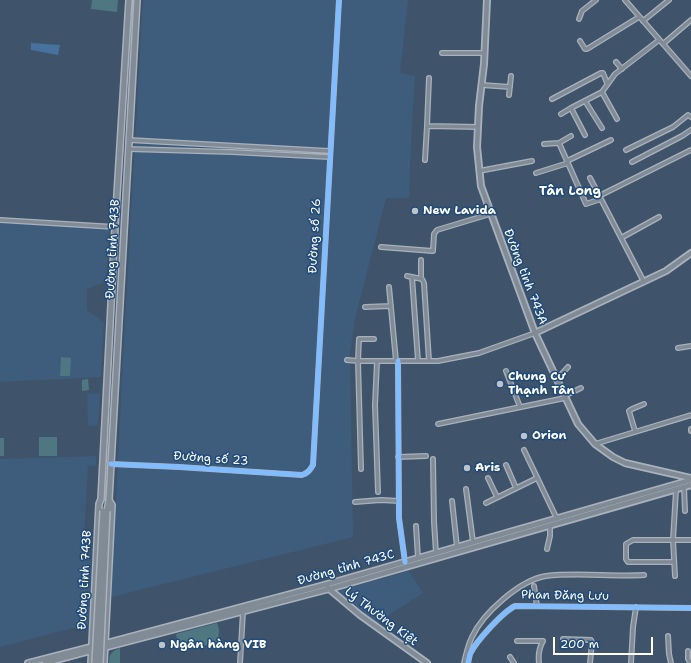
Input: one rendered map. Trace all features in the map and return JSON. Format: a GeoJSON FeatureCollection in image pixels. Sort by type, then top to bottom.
{"type":"FeatureCollection","features":[{"type":"Feature","properties":{"kind":"main road","name":"Đường tỉnh 743B"},"geometry":{"type":"LineString","coordinates":[[91,663],[129,0]]}},
{"type":"Feature","properties":{"kind":"main road","name":"Đường tỉnh 743B"},"geometry":{"type":"LineString","coordinates":[[105,511],[110,500],[128,140],[137,0]]}},
{"type":"Feature","properties":{"kind":"main road","name":"Đường tỉnh 743A"},"geometry":{"type":"LineString","coordinates":[[487,0],[477,147],[481,186],[490,214],[536,333],[578,424],[595,444],[619,461],[691,479]]}},
{"type":"Feature","properties":{"kind":"main road"},"geometry":{"type":"LineString","coordinates":[[536,333],[558,321],[666,271],[691,253]]}},
{"type":"Feature","properties":{"kind":"main road"},"geometry":{"type":"LineString","coordinates":[[112,297],[120,298]]}},
{"type":"Feature","properties":{"kind":"main road"},"geometry":{"type":"LineString","coordinates":[[682,476],[687,485]]}},
{"type":"Feature","properties":{"kind":"main road","name":"Đường tỉnh 743C"},"geometry":{"type":"LineString","coordinates":[[242,609],[329,589],[676,490],[687,485],[691,479]]}},
{"type":"Feature","properties":{"kind":"main road","name":"Đường tỉnh 743C"},"geometry":{"type":"LineString","coordinates":[[28,663],[105,645],[242,609],[473,542],[687,485]]}},
{"type":"Feature","properties":{"kind":"main road","name":"Đường tỉnh 743B"},"geometry":{"type":"LineString","coordinates":[[101,499],[105,511]]}},
{"type":"Feature","properties":{"kind":"main road","name":"Đường tỉnh 743B"},"geometry":{"type":"LineString","coordinates":[[104,663],[112,505],[110,500]]}},
{"type":"Feature","properties":{"kind":"main road"},"geometry":{"type":"LineString","coordinates":[[95,663],[105,511]]}},
{"type":"Feature","properties":{"kind":"main road"},"geometry":{"type":"LineString","coordinates":[[100,663],[105,511]]}},
{"type":"Feature","properties":{"kind":"main road","name":"Lý Thường Kiệt"},"geometry":{"type":"LineString","coordinates":[[324,585],[360,615],[427,663]]}},
{"type":"Feature","properties":{"kind":"main road","name":"Đường tỉnh 743C"},"geometry":{"type":"LineString","coordinates":[[45,663],[91,648]]}},
{"type":"Feature","properties":{"kind":"street","name":"Đường số 26"},"geometry":{"type":"LineString","coordinates":[[308,472],[313,465],[329,151],[339,0]]}},
{"type":"Feature","properties":{"kind":"street"},"geometry":{"type":"LineString","coordinates":[[579,19],[582,11],[596,0]]}},
{"type":"Feature","properties":{"kind":"street"},"geometry":{"type":"LineString","coordinates":[[625,0],[691,76]]}},
{"type":"Feature","properties":{"kind":"street"},"geometry":{"type":"LineString","coordinates":[[643,21],[669,0]]}},
{"type":"Feature","properties":{"kind":"street"},"geometry":{"type":"LineString","coordinates":[[580,41],[585,48],[587,48],[639,17]]}},
{"type":"Feature","properties":{"kind":"street"},"geometry":{"type":"LineString","coordinates":[[663,44],[691,20]]}},
{"type":"Feature","properties":{"kind":"street"},"geometry":{"type":"LineString","coordinates":[[561,114],[602,92],[607,83],[622,69],[659,40]]}},
{"type":"Feature","properties":{"kind":"street"},"geometry":{"type":"LineString","coordinates":[[442,53],[484,53]]}},
{"type":"Feature","properties":{"kind":"street"},"geometry":{"type":"LineString","coordinates":[[616,62],[622,69]]}},
{"type":"Feature","properties":{"kind":"street"},"geometry":{"type":"LineString","coordinates":[[552,99],[601,73],[607,83]]}},
{"type":"Feature","properties":{"kind":"street"},"geometry":{"type":"LineString","coordinates":[[509,95],[511,76]]}},
{"type":"Feature","properties":{"kind":"street"},"geometry":{"type":"LineString","coordinates":[[425,160],[429,78]]}},
{"type":"Feature","properties":{"kind":"street"},"geometry":{"type":"LineString","coordinates":[[482,85],[510,87]]}},
{"type":"Feature","properties":{"kind":"street"},"geometry":{"type":"LineString","coordinates":[[602,92],[617,118]]}},
{"type":"Feature","properties":{"kind":"street"},"geometry":{"type":"LineString","coordinates":[[585,101],[602,128]]}},
{"type":"Feature","properties":{"kind":"street"},"geometry":{"type":"LineString","coordinates":[[571,108],[585,135]]}},
{"type":"Feature","properties":{"kind":"street"},"geometry":{"type":"LineString","coordinates":[[626,150],[673,127],[690,115]]}},
{"type":"Feature","properties":{"kind":"street"},"geometry":{"type":"LineString","coordinates":[[426,126],[478,128]]}},
{"type":"Feature","properties":{"kind":"street"},"geometry":{"type":"LineString","coordinates":[[632,162],[691,130]]}},
{"type":"Feature","properties":{"kind":"street"},"geometry":{"type":"LineString","coordinates":[[544,144],[559,143],[571,136]]}},
{"type":"Feature","properties":{"kind":"street"},"geometry":{"type":"LineString","coordinates":[[128,140],[329,151]]}},
{"type":"Feature","properties":{"kind":"street"},"geometry":{"type":"LineString","coordinates":[[536,173],[568,162],[611,140]]}},
{"type":"Feature","properties":{"kind":"street"},"geometry":{"type":"LineString","coordinates":[[559,143],[586,204],[691,150]]}},
{"type":"Feature","properties":{"kind":"street"},"geometry":{"type":"LineString","coordinates":[[232,146],[232,152]]}},
{"type":"Feature","properties":{"kind":"street"},"geometry":{"type":"LineString","coordinates":[[128,149],[329,157]]}},
{"type":"Feature","properties":{"kind":"street"},"geometry":{"type":"LineString","coordinates":[[479,171],[532,161]]}},
{"type":"Feature","properties":{"kind":"street"},"geometry":{"type":"LineString","coordinates":[[590,178],[644,282]]}},
{"type":"Feature","properties":{"kind":"street"},"geometry":{"type":"LineString","coordinates":[[382,247],[433,251],[434,234],[436,230],[490,214]]}},
{"type":"Feature","properties":{"kind":"street"},"geometry":{"type":"LineString","coordinates":[[621,238],[659,217]]}},
{"type":"Feature","properties":{"kind":"street"},"geometry":{"type":"LineString","coordinates":[[0,220],[115,227]]}},
{"type":"Feature","properties":{"kind":"street"},"geometry":{"type":"LineString","coordinates":[[421,260],[421,279],[424,283],[429,361]]}},
{"type":"Feature","properties":{"kind":"street"},"geometry":{"type":"LineString","coordinates":[[407,276],[421,279]]}},
{"type":"Feature","properties":{"kind":"street"},"geometry":{"type":"LineString","coordinates":[[412,277],[418,361]]}},
{"type":"Feature","properties":{"kind":"street"},"geometry":{"type":"LineString","coordinates":[[389,287],[397,361],[399,518],[405,562]]}},
{"type":"Feature","properties":{"kind":"street"},"geometry":{"type":"LineString","coordinates":[[365,307],[391,306]]}},
{"type":"Feature","properties":{"kind":"street"},"geometry":{"type":"LineString","coordinates":[[347,360],[438,361],[479,353],[536,333]]}},
{"type":"Feature","properties":{"kind":"street"},"geometry":{"type":"LineString","coordinates":[[361,469],[358,339],[374,339]]}},
{"type":"Feature","properties":{"kind":"street"},"geometry":{"type":"LineString","coordinates":[[678,348],[691,346]]}},
{"type":"Feature","properties":{"kind":"street"},"geometry":{"type":"LineString","coordinates":[[377,361],[375,405],[378,492]]}},
{"type":"Feature","properties":{"kind":"street"},"geometry":{"type":"LineString","coordinates":[[557,379],[568,367]]}},
{"type":"Feature","properties":{"kind":"street"},"geometry":{"type":"LineString","coordinates":[[506,371],[520,407]]}},
{"type":"Feature","properties":{"kind":"street"},"geometry":{"type":"LineString","coordinates":[[438,424],[565,397],[581,388]]}},
{"type":"Feature","properties":{"kind":"street"},"geometry":{"type":"LineString","coordinates":[[635,431],[629,411],[644,404]]}},
{"type":"Feature","properties":{"kind":"street"},"geometry":{"type":"LineString","coordinates":[[595,444],[691,415]]}},
{"type":"Feature","properties":{"kind":"street"},"geometry":{"type":"LineString","coordinates":[[524,450],[557,519]]}},
{"type":"Feature","properties":{"kind":"street"},"geometry":{"type":"LineString","coordinates":[[398,457],[426,456]]}},
{"type":"Feature","properties":{"kind":"street"},"geometry":{"type":"LineString","coordinates":[[433,459],[436,553]]}},
{"type":"Feature","properties":{"kind":"street","name":"Đường số 23"},"geometry":{"type":"LineString","coordinates":[[112,464],[302,475],[308,472]]}},
{"type":"Feature","properties":{"kind":"street"},"geometry":{"type":"LineString","coordinates":[[506,465],[516,488]]}},
{"type":"Feature","properties":{"kind":"street"},"geometry":{"type":"LineString","coordinates":[[488,478],[497,497]]}},
{"type":"Feature","properties":{"kind":"street"},"geometry":{"type":"LineString","coordinates":[[486,503],[537,478]]}},
{"type":"Feature","properties":{"kind":"street"},"geometry":{"type":"LineString","coordinates":[[686,511],[687,485]]}},
{"type":"Feature","properties":{"kind":"street"},"geometry":{"type":"LineString","coordinates":[[466,489],[473,542]]}},
{"type":"Feature","properties":{"kind":"street"},"geometry":{"type":"LineString","coordinates":[[675,576],[673,540],[676,490]]}},
{"type":"Feature","properties":{"kind":"street"},"geometry":{"type":"LineString","coordinates":[[355,502],[381,500],[399,501]]}},
{"type":"Feature","properties":{"kind":"street"},"geometry":{"type":"LineString","coordinates":[[452,501],[457,547]]}},
{"type":"Feature","properties":{"kind":"street"},"geometry":{"type":"LineString","coordinates":[[416,526],[418,558]]}},
{"type":"Feature","properties":{"kind":"street"},"geometry":{"type":"LineString","coordinates":[[547,549],[550,536],[550,526]]}},
{"type":"Feature","properties":{"kind":"street"},"geometry":{"type":"LineString","coordinates":[[674,562],[628,562],[626,559],[626,544],[633,540],[691,540]]}},
{"type":"Feature","properties":{"kind":"street"},"geometry":{"type":"LineString","coordinates":[[464,663],[467,649],[472,637],[490,611],[510,594],[532,581],[540,578],[556,576],[644,575]]}},
{"type":"Feature","properties":{"kind":"street"},"geometry":{"type":"LineString","coordinates":[[534,586],[537,606]]}},
{"type":"Feature","properties":{"kind":"street","name":"Phan Đăng Lưu"},"geometry":{"type":"LineString","coordinates":[[468,663],[470,655],[477,643],[511,608],[515,606],[691,608]]}},
{"type":"Feature","properties":{"kind":"street"},"geometry":{"type":"LineString","coordinates":[[631,663],[633,627],[636,607]]}},
{"type":"Feature","properties":{"kind":"street"},"geometry":{"type":"LineString","coordinates":[[240,663],[242,609]]}},
{"type":"Feature","properties":{"kind":"street"},"geometry":{"type":"LineString","coordinates":[[668,636],[671,663]]}},
{"type":"Feature","properties":{"kind":"street"},"geometry":{"type":"LineString","coordinates":[[563,639],[590,640],[592,643],[590,663]]}},
{"type":"Feature","properties":{"kind":"street"},"geometry":{"type":"LineString","coordinates":[[517,640],[543,641],[538,654],[539,663]]}},
{"type":"Feature","properties":{"kind":"street"},"geometry":{"type":"LineString","coordinates":[[688,651],[688,659],[691,663]]}},
{"type":"Feature","properties":{"kind":"street"},"geometry":{"type":"LineString","coordinates":[[510,657],[514,663]]}},
{"type":"Feature","properties":{"kind":"shaded area"},"geometry":{"type":"Polygon","coordinates":[[[143,0],[408,0],[400,73],[415,76],[409,198],[386,198],[355,319],[350,353],[353,537],[111,597],[123,359],[143,0]]]}},
{"type":"Feature","properties":{"kind":"shaded area"},"geometry":{"type":"Polygon","coordinates":[[[31,43],[60,45],[58,55],[31,50],[31,43]]]}},
{"type":"Feature","properties":{"kind":"shaded area"},"geometry":{"type":"Polygon","coordinates":[[[0,223],[109,229],[106,281],[87,289],[87,310],[104,322],[101,377],[0,382],[0,223]]]}},
{"type":"Feature","properties":{"kind":"shaded area"},"geometry":{"type":"Polygon","coordinates":[[[100,393],[98,425],[88,426],[87,394],[100,393]]]}},
{"type":"Feature","properties":{"kind":"shaded area"},"geometry":{"type":"Polygon","coordinates":[[[96,456],[96,466],[88,466],[83,560],[91,561],[88,624],[0,647],[0,459],[96,456]]]}},
{"type":"Feature","properties":{"kind":"shaded area"},"geometry":{"type":"Polygon","coordinates":[[[409,571],[423,593],[373,625],[337,591],[409,571]]]}},
{"type":"Feature","properties":{"kind":"green space"},"geometry":{"type":"Polygon","coordinates":[[[92,0],[118,0],[117,12],[91,9],[92,0]]]}},
{"type":"Feature","properties":{"kind":"green space"},"geometry":{"type":"Polygon","coordinates":[[[61,357],[71,358],[70,376],[60,376],[61,357]]]}},
{"type":"Feature","properties":{"kind":"green space"},"geometry":{"type":"Polygon","coordinates":[[[88,379],[89,390],[82,391],[82,380],[88,379]]]}},
{"type":"Feature","properties":{"kind":"green space"},"geometry":{"type":"Polygon","coordinates":[[[39,437],[57,437],[57,456],[39,456],[39,437]]]}},
{"type":"Feature","properties":{"kind":"green space"},"geometry":{"type":"Polygon","coordinates":[[[0,438],[4,438],[4,456],[0,456],[0,438]]]}},
{"type":"Feature","properties":{"kind":"green space"},"geometry":{"type":"Polygon","coordinates":[[[217,623],[219,630],[218,646],[176,643],[176,634],[217,623]]]}},
{"type":"Feature","properties":{"kind":"green space"},"geometry":{"type":"Polygon","coordinates":[[[120,648],[120,663],[109,663],[112,653],[120,648]]]}},
{"type":"Feature","properties":{"kind":"cycle path"},"geometry":{"type":"LineString","coordinates":[[111,464],[302,475],[309,471],[313,465],[339,0]]}},
{"type":"Feature","properties":{"kind":"cycle path"},"geometry":{"type":"LineString","coordinates":[[398,361],[399,518],[405,562]]}},
{"type":"Feature","properties":{"kind":"cycle path"},"geometry":{"type":"LineString","coordinates":[[468,663],[473,648],[497,620],[515,606],[691,608]]}},
{"type":"Feature","properties":{"kind":"place","name":"New Lavida"},"geometry":{"type":"Point","coordinates":[415,211]}},
{"type":"Feature","properties":{"kind":"place","name":"Chung Cư Thạnh Tân"},"geometry":{"type":"Point","coordinates":[500,384]}},
{"type":"Feature","properties":{"kind":"place","name":"Orion"},"geometry":{"type":"Point","coordinates":[524,436]}},
{"type":"Feature","properties":{"kind":"place","name":"Aris"},"geometry":{"type":"Point","coordinates":[467,468]}},
{"type":"Feature","properties":{"kind":"place","name":"Ngân hàng VIB"},"geometry":{"type":"Point","coordinates":[162,645]}},
{"type":"Feature","properties":{"kind":"district","name":"Tân Long"},"geometry":{"type":"Point","coordinates":[570,192]}}]}
